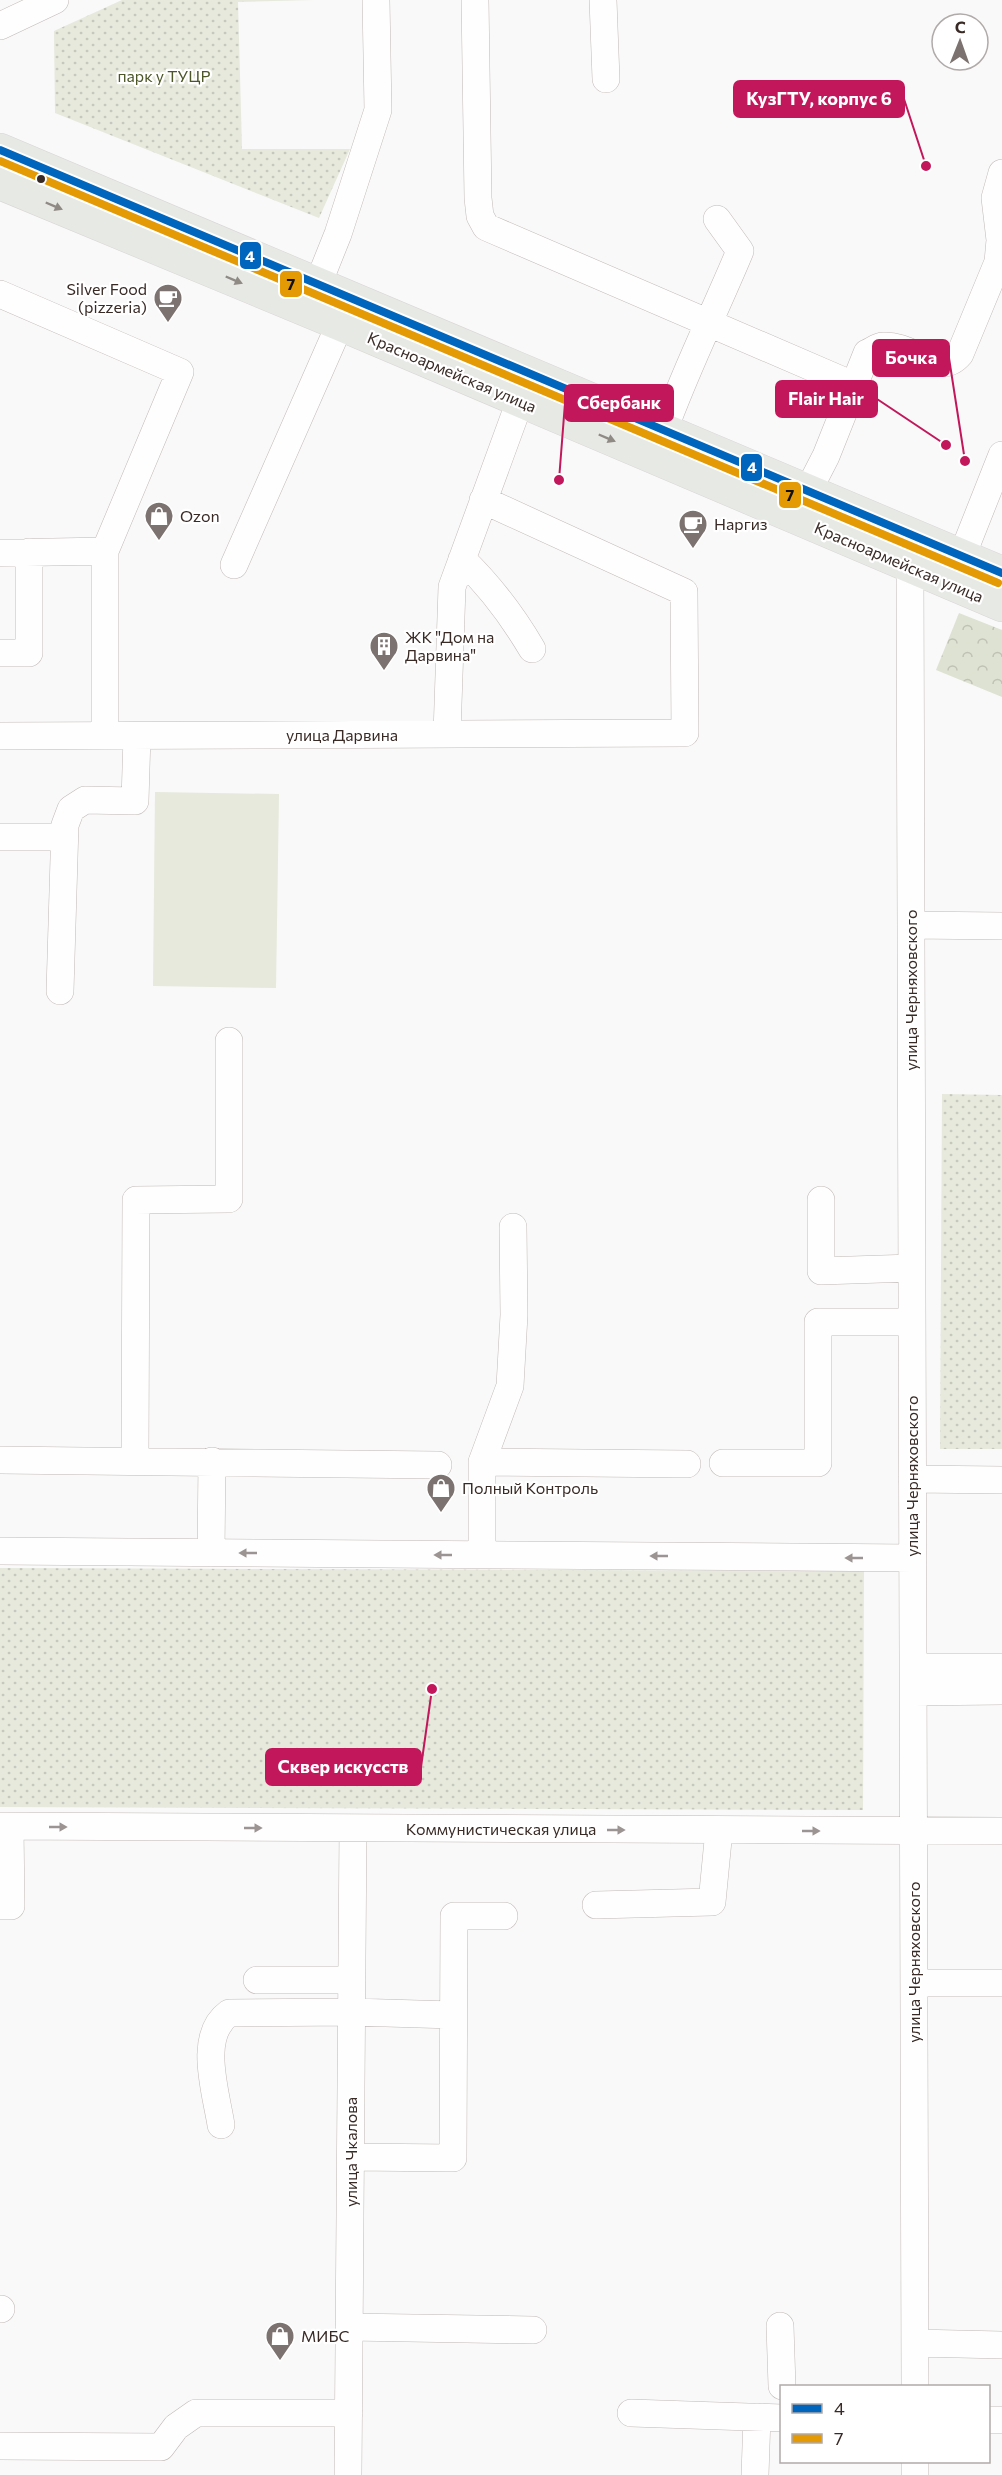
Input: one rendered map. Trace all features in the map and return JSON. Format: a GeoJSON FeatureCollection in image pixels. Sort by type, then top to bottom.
{"type":"FeatureCollection","features":[{"type":"Feature","properties":{"kind":"main road","name":"Красноармейская улица"},"geometry":{"type":"LineString","coordinates":[[0,150],[808,491],[1002,605]]}},
{"type":"Feature","properties":{"kind":"main road","name":"Красноармейская улица"},"geometry":{"type":"LineString","coordinates":[[0,183],[520,401],[915,552],[962,556],[1002,573]]}},
{"type":"Feature","properties":{"kind":"street"},"geometry":{"type":"LineString","coordinates":[[5,26],[55,0]]}},
{"type":"Feature","properties":{"kind":"street"},"geometry":{"type":"LineString","coordinates":[[318,284],[338,234],[378,110],[376,0]]}},
{"type":"Feature","properties":{"kind":"street"},"geometry":{"type":"LineString","coordinates":[[475,0],[478,198],[480,216],[486,227],[853,385]]}},
{"type":"Feature","properties":{"kind":"street"},"geometry":{"type":"LineString","coordinates":[[603,0],[606,79]]}},
{"type":"Feature","properties":{"kind":"street"},"geometry":{"type":"LineString","coordinates":[[808,491],[825,456],[867,353],[881,345],[899,347],[942,365],[952,363],[990,310],[1000,240],[995,198],[1002,173]]}},
{"type":"Feature","properties":{"kind":"street"},"geometry":{"type":"LineString","coordinates":[[664,430],[677,394],[710,324],[740,251],[717,219]]}},
{"type":"Feature","properties":{"kind":"street"},"geometry":{"type":"LineString","coordinates":[[0,294],[180,372],[105,551],[105,736]]}},
{"type":"Feature","properties":{"kind":"street"},"geometry":{"type":"LineString","coordinates":[[234,565],[340,324]]}},
{"type":"Feature","properties":{"kind":"street"},"geometry":{"type":"LineString","coordinates":[[447,734],[452,587],[520,401]]}},
{"type":"Feature","properties":{"kind":"street"},"geometry":{"type":"LineString","coordinates":[[962,556],[1002,455]]}},
{"type":"Feature","properties":{"kind":"street","name":"улица Дарвина"},"geometry":{"type":"LineString","coordinates":[[0,736],[685,733],[684,592],[483,500]]}},
{"type":"Feature","properties":{"kind":"street"},"geometry":{"type":"LineString","coordinates":[[0,553],[105,551]]}},
{"type":"Feature","properties":{"kind":"street"},"geometry":{"type":"LineString","coordinates":[[0,653],[29,653],[29,552]]}},
{"type":"Feature","properties":{"kind":"street","name":"улица Черняховского"},"geometry":{"type":"LineString","coordinates":[[915,552],[911,925],[915,2385]]}},
{"type":"Feature","properties":{"kind":"street"},"geometry":{"type":"LineString","coordinates":[[462,559],[487,583],[512,615],[532,649]]}},
{"type":"Feature","properties":{"kind":"street"},"geometry":{"type":"LineString","coordinates":[[60,991],[65,825],[71,809],[85,800],[135,801],[137,736]]}},
{"type":"Feature","properties":{"kind":"street"},"geometry":{"type":"LineString","coordinates":[[0,837],[64,837]]}},
{"type":"Feature","properties":{"kind":"street"},"geometry":{"type":"LineString","coordinates":[[911,925],[1002,926]]}},
{"type":"Feature","properties":{"kind":"street"},"geometry":{"type":"LineString","coordinates":[[135,1461],[136,1200],[229,1199],[229,1041]]}},
{"type":"Feature","properties":{"kind":"street"},"geometry":{"type":"LineString","coordinates":[[821,1200],[821,1271],[912,1268]]}},
{"type":"Feature","properties":{"kind":"street"},"geometry":{"type":"LineString","coordinates":[[482,1555],[482,1462],[510,1386],[514,1315],[513,1227]]}},
{"type":"Feature","properties":{"kind":"street"},"geometry":{"type":"LineString","coordinates":[[723,1463],[818,1463],[818,1322],[912,1322]]}},
{"type":"Feature","properties":{"kind":"street"},"geometry":{"type":"LineString","coordinates":[[0,1460],[438,1465]]}},
{"type":"Feature","properties":{"kind":"street"},"geometry":{"type":"LineString","coordinates":[[211,1553],[212,1461]]}},
{"type":"Feature","properties":{"kind":"street"},"geometry":{"type":"LineString","coordinates":[[482,1462],[687,1464]]}},
{"type":"Feature","properties":{"kind":"street"},"geometry":{"type":"LineString","coordinates":[[912,1479],[1002,1480]]}},
{"type":"Feature","properties":{"kind":"street"},"geometry":{"type":"LineString","coordinates":[[0,1551],[912,1558]]}},
{"type":"Feature","properties":{"kind":"street"},"geometry":{"type":"LineString","coordinates":[[914,1680],[1002,1667]]}},
{"type":"Feature","properties":{"kind":"street"},"geometry":{"type":"LineString","coordinates":[[914,1680],[1002,1691]]}},
{"type":"Feature","properties":{"kind":"street"},"geometry":{"type":"LineString","coordinates":[[0,1906],[11,1906],[5,1826]]}},
{"type":"Feature","properties":{"kind":"street","name":"Коммунистическая улица"},"geometry":{"type":"LineString","coordinates":[[5,1826],[1002,1831]]}},
{"type":"Feature","properties":{"kind":"street","name":"улица Чкалова"},"geometry":{"type":"LineString","coordinates":[[348,2475],[353,1828]]}},
{"type":"Feature","properties":{"kind":"street"},"geometry":{"type":"LineString","coordinates":[[596,1905],[712,1902],[719,1830]]}},
{"type":"Feature","properties":{"kind":"street"},"geometry":{"type":"LineString","coordinates":[[351,2157],[453,2158],[454,1916],[504,1916]]}},
{"type":"Feature","properties":{"kind":"street"},"geometry":{"type":"LineString","coordinates":[[257,1980],[352,1980]]}},
{"type":"Feature","properties":{"kind":"street"},"geometry":{"type":"LineString","coordinates":[[914,1983],[1002,1983]]}},
{"type":"Feature","properties":{"kind":"street"},"geometry":{"type":"LineString","coordinates":[[221,2125],[212,2059],[212,2040],[216,2026],[229,2013],[352,2012],[453,2015]]}},
{"type":"Feature","properties":{"kind":"street"},"geometry":{"type":"LineString","coordinates":[[780,2326],[782,2385]]}},
{"type":"Feature","properties":{"kind":"street"},"geometry":{"type":"LineString","coordinates":[[350,2327],[533,2330]]}},
{"type":"Feature","properties":{"kind":"street"},"geometry":{"type":"LineString","coordinates":[[915,2343],[1002,2345]]}},
{"type":"Feature","properties":{"kind":"street"},"geometry":{"type":"LineString","coordinates":[[0,2446],[161,2447],[176,2427],[196,2413],[349,2413]]}},
{"type":"Feature","properties":{"kind":"street"},"geometry":{"type":"LineString","coordinates":[[631,2413],[769,2417],[754,2475]]}},
{"type":"Feature","properties":{"kind":"green space","name":"парк у ТУЦР"},"geometry":{"type":"Polygon","coordinates":[[[122,0],[313,0],[238,2],[242,149],[350,149],[319,218],[55,113],[54,31],[122,0]]]}},
{"type":"Feature","properties":{"kind":"green space"},"geometry":{"type":"Polygon","coordinates":[[[959,613],[1002,630],[1002,697],[936,670],[959,613]]]}},
{"type":"Feature","properties":{"kind":"green space"},"geometry":{"type":"Polygon","coordinates":[[[155,792],[279,794],[276,988],[153,986],[155,792]]]}},
{"type":"Feature","properties":{"kind":"green space"},"geometry":{"type":"Polygon","coordinates":[[[942,1094],[1002,1095],[1002,1449],[940,1449],[942,1094]]]}},
{"type":"Feature","properties":{"kind":"green space"},"geometry":{"type":"Polygon","coordinates":[[[0,1568],[864,1571],[863,1810],[0,1807],[0,1568]]]}},
{"type":"Feature","properties":{"kind":"transit line","name":"4"},"geometry":{"type":"LineString","coordinates":[[0,150],[1002,573]]}},
{"type":"Feature","properties":{"kind":"transit line","name":"7"},"geometry":{"type":"LineString","coordinates":[[0,161],[998,583]]}},
{"type":"Feature","properties":{"kind":"place","name":"КузГТУ, корпус 6"},"geometry":{"type":"Point","coordinates":[926,166]}},
{"type":"Feature","properties":{"kind":"place","name":"Silver Food (pizzeria)"},"geometry":{"type":"Point","coordinates":[168,324]}},
{"type":"Feature","properties":{"kind":"place","name":"Flair Hair"},"geometry":{"type":"Point","coordinates":[946,445]}},
{"type":"Feature","properties":{"kind":"place","name":"Бочка"},"geometry":{"type":"Point","coordinates":[965,461]}},
{"type":"Feature","properties":{"kind":"place","name":"Сбербанк"},"geometry":{"type":"Point","coordinates":[559,480]}},
{"type":"Feature","properties":{"kind":"place","name":"Ozon"},"geometry":{"type":"Point","coordinates":[159,542]}},
{"type":"Feature","properties":{"kind":"place","name":"Наргиз"},"geometry":{"type":"Point","coordinates":[693,550]}},
{"type":"Feature","properties":{"kind":"place","name":"ЖК \"Дом на Дарвина\""},"geometry":{"type":"Point","coordinates":[384,672]}},
{"type":"Feature","properties":{"kind":"place","name":"Полный Контроль"},"geometry":{"type":"Point","coordinates":[441,1514]}},
{"type":"Feature","properties":{"kind":"place","name":"Сквер искусств"},"geometry":{"type":"Point","coordinates":[432,1689]}},
{"type":"Feature","properties":{"kind":"place","name":"МИБС"},"geometry":{"type":"Point","coordinates":[280,2362]}}]}
